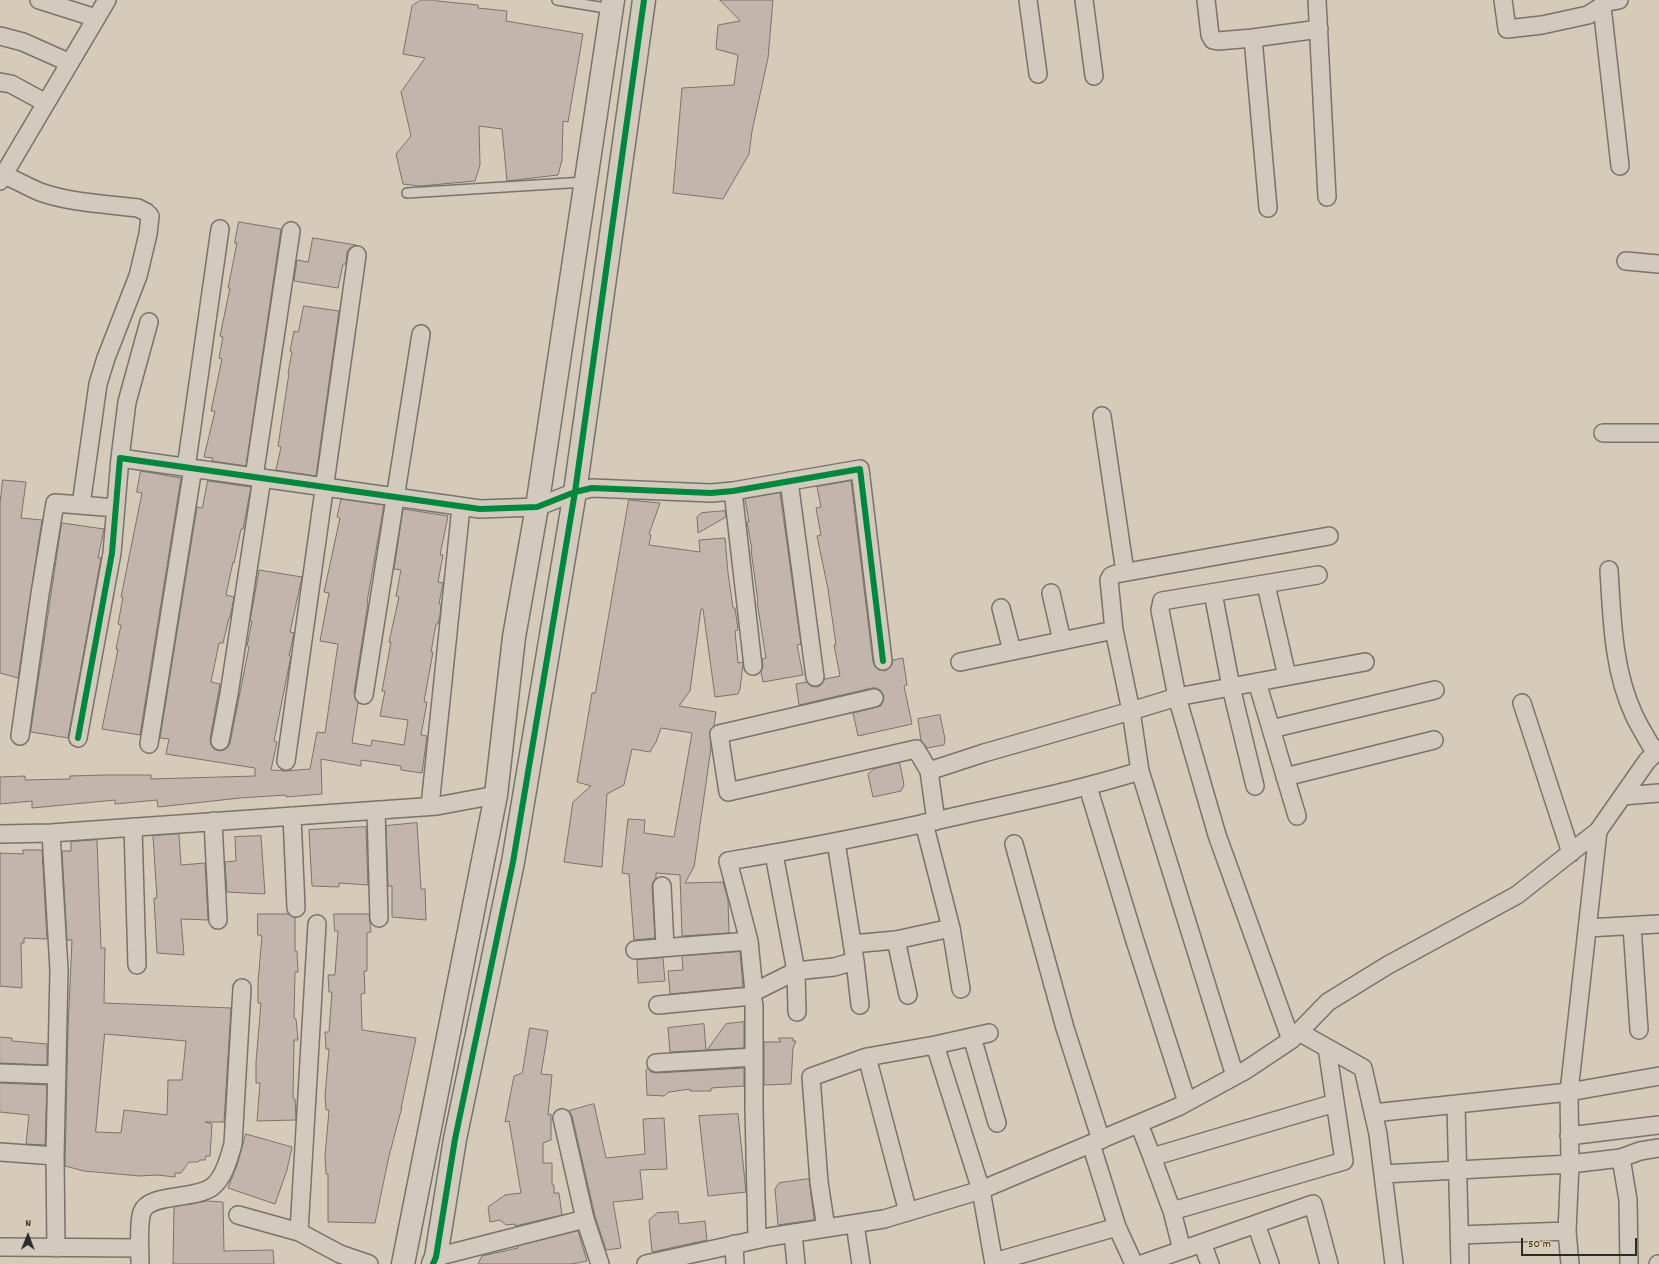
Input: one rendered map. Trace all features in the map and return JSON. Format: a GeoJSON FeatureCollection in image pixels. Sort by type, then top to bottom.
{"type":"FeatureCollection","features":[{"type":"Feature","properties":{"kind":"street"},"geometry":{"type":"LineString","coordinates":[[39,0],[96,18]]}},
{"type":"Feature","properties":{"kind":"street"},"geometry":{"type":"LineString","coordinates":[[81,505],[98,384],[106,358],[136,281],[148,234],[150,216],[138,208],[69,199],[40,192],[2,178],[107,0]]}},
{"type":"Feature","properties":{"kind":"street"},"geometry":{"type":"LineString","coordinates":[[584,1219],[434,1260],[455,1139],[513,862],[575,492],[644,0]]}},
{"type":"Feature","properties":{"kind":"street"},"geometry":{"type":"LineString","coordinates":[[1028,0],[1038,74]]}},
{"type":"Feature","properties":{"kind":"street"},"geometry":{"type":"LineString","coordinates":[[1084,0],[1094,76]]}},
{"type":"Feature","properties":{"kind":"street"},"geometry":{"type":"LineString","coordinates":[[1206,0],[1208,28],[1213,40],[1218,41],[1253,38],[1319,29]]}},
{"type":"Feature","properties":{"kind":"street"},"geometry":{"type":"LineString","coordinates":[[1317,0],[1327,197]]}},
{"type":"Feature","properties":{"kind":"street"},"geometry":{"type":"LineString","coordinates":[[1503,0],[1507,29],[1542,25],[1588,15],[1608,2],[1619,0]]}},
{"type":"Feature","properties":{"kind":"street"},"geometry":{"type":"LineString","coordinates":[[403,1264],[496,795],[514,637],[537,508],[612,4]]}},
{"type":"Feature","properties":{"kind":"street"},"geometry":{"type":"LineString","coordinates":[[1602,6],[1620,166]]}},
{"type":"Feature","properties":{"kind":"street"},"geometry":{"type":"LineString","coordinates":[[0,36],[23,42],[70,63]]}},
{"type":"Feature","properties":{"kind":"street"},"geometry":{"type":"LineString","coordinates":[[1253,38],[1268,208]]}},
{"type":"Feature","properties":{"kind":"street"},"geometry":{"type":"LineString","coordinates":[[0,82],[11,84],[46,103]]}},
{"type":"Feature","properties":{"kind":"street"},"geometry":{"type":"LineString","coordinates":[[149,744],[189,468],[220,230]]}},
{"type":"Feature","properties":{"kind":"street"},"geometry":{"type":"LineString","coordinates":[[220,741],[229,694],[290,231]]}},
{"type":"Feature","properties":{"kind":"street"},"geometry":{"type":"LineString","coordinates":[[286,761],[357,255]]}},
{"type":"Feature","properties":{"kind":"street"},"geometry":{"type":"LineString","coordinates":[[1626,261],[1659,264]]}},
{"type":"Feature","properties":{"kind":"street"},"geometry":{"type":"LineString","coordinates":[[78,738],[112,553],[120,458],[127,402],[149,322]]}},
{"type":"Feature","properties":{"kind":"street"},"geometry":{"type":"LineString","coordinates":[[364,695],[394,497],[421,334]]}},
{"type":"Feature","properties":{"kind":"street"},"geometry":{"type":"LineString","coordinates":[[1102,416],[1125,572]]}},
{"type":"Feature","properties":{"kind":"street"},"geometry":{"type":"LineString","coordinates":[[1603,434],[1659,433]]}},
{"type":"Feature","properties":{"kind":"street"},"geometry":{"type":"LineString","coordinates":[[120,458],[480,509],[537,508],[575,492],[592,488],[711,493],[734,491],[860,469],[883,661]]}},
{"type":"Feature","properties":{"kind":"street"},"geometry":{"type":"LineString","coordinates":[[789,481],[814,677]]}},
{"type":"Feature","properties":{"kind":"street"},"geometry":{"type":"LineString","coordinates":[[734,491],[754,666]]}},
{"type":"Feature","properties":{"kind":"street"},"geometry":{"type":"LineString","coordinates":[[20,736],[40,594],[55,503],[116,508]]}},
{"type":"Feature","properties":{"kind":"street"},"geometry":{"type":"LineString","coordinates":[[430,806],[462,507]]}},
{"type":"Feature","properties":{"kind":"street"},"geometry":{"type":"LineString","coordinates":[[1236,1076],[1140,771],[1131,710],[1114,630],[1109,580],[1111,576],[1125,572],[1329,536]]}},
{"type":"Feature","properties":{"kind":"street"},"geometry":{"type":"LineString","coordinates":[[646,1264],[678,1260],[734,1244],[884,1219],[981,1190],[1139,1124],[1187,1102],[1236,1076],[1295,1036],[1328,1002],[1388,965],[1517,895],[1598,832],[1647,761],[1657,751],[1634,716],[1625,692],[1613,633],[1609,570]]}},
{"type":"Feature","properties":{"kind":"street"},"geometry":{"type":"LineString","coordinates":[[1318,575],[1266,585],[1162,601],[1160,604],[1160,610],[1177,697],[1223,852],[1295,1036],[1327,1048],[1363,1068],[1378,1134],[1394,1264]]}},
{"type":"Feature","properties":{"kind":"street"},"geometry":{"type":"LineString","coordinates":[[1266,585],[1286,676]]}},
{"type":"Feature","properties":{"kind":"street"},"geometry":{"type":"LineString","coordinates":[[1051,593],[1062,641]]}},
{"type":"Feature","properties":{"kind":"street"},"geometry":{"type":"LineString","coordinates":[[1213,593],[1231,687],[1255,786]]}},
{"type":"Feature","properties":{"kind":"street"},"geometry":{"type":"LineString","coordinates":[[1001,608],[1012,651]]}},
{"type":"Feature","properties":{"kind":"street"},"geometry":{"type":"LineString","coordinates":[[960,662],[1114,630]]}},
{"type":"Feature","properties":{"kind":"street"},"geometry":{"type":"LineString","coordinates":[[929,771],[984,753],[1177,697],[1365,662]]}},
{"type":"Feature","properties":{"kind":"street"},"geometry":{"type":"LineString","coordinates":[[1257,682],[1297,816]]}},
{"type":"Feature","properties":{"kind":"street"},"geometry":{"type":"LineString","coordinates":[[1271,729],[1435,690]]}},
{"type":"Feature","properties":{"kind":"street"},"geometry":{"type":"LineString","coordinates":[[874,698],[719,734],[728,792],[916,750],[929,771],[930,822],[951,928],[961,989]]}},
{"type":"Feature","properties":{"kind":"street"},"geometry":{"type":"LineString","coordinates":[[1522,703],[1571,853]]}},
{"type":"Feature","properties":{"kind":"street"},"geometry":{"type":"LineString","coordinates":[[1286,777],[1434,740]]}},
{"type":"Feature","properties":{"kind":"street"},"geometry":{"type":"LineString","coordinates":[[757,1240],[754,1005],[749,940],[728,861],[774,854],[930,822],[1088,787],[1140,771]]}},
{"type":"Feature","properties":{"kind":"street"},"geometry":{"type":"LineString","coordinates":[[1088,787],[1135,941],[1187,1102]]}},
{"type":"Feature","properties":{"kind":"street"},"geometry":{"type":"LineString","coordinates":[[1623,796],[1659,793]]}},
{"type":"Feature","properties":{"kind":"street"},"geometry":{"type":"LineString","coordinates":[[0,834],[51,833],[430,806],[496,795]]}},
{"type":"Feature","properties":{"kind":"street"},"geometry":{"type":"LineString","coordinates":[[376,810],[378,918]]}},
{"type":"Feature","properties":{"kind":"street"},"geometry":{"type":"LineString","coordinates":[[292,816],[296,908]]}},
{"type":"Feature","properties":{"kind":"street"},"geometry":{"type":"LineString","coordinates":[[213,821],[218,920]]}},
{"type":"Feature","properties":{"kind":"street"},"geometry":{"type":"LineString","coordinates":[[133,827],[137,965]]}},
{"type":"Feature","properties":{"kind":"street"},"geometry":{"type":"LineString","coordinates":[[1570,1264],[1567,1231],[1570,1164],[1569,1092],[1598,832]]}},
{"type":"Feature","properties":{"kind":"street"},"geometry":{"type":"LineString","coordinates":[[51,833],[58,970],[55,1156],[56,1248]]}},
{"type":"Feature","properties":{"kind":"street"},"geometry":{"type":"LineString","coordinates":[[836,842],[855,961],[860,1005]]}},
{"type":"Feature","properties":{"kind":"street"},"geometry":{"type":"LineString","coordinates":[[1014,844],[1096,1142],[1117,1227],[1144,1263],[1313,1204],[1329,1264]]}},
{"type":"Feature","properties":{"kind":"street"},"geometry":{"type":"LineString","coordinates":[[774,854],[796,971],[797,1012]]}},
{"type":"Feature","properties":{"kind":"street"},"geometry":{"type":"LineString","coordinates":[[662,886],[665,947]]}},
{"type":"Feature","properties":{"kind":"street"},"geometry":{"type":"LineString","coordinates":[[299,1232],[318,924]]}},
{"type":"Feature","properties":{"kind":"street"},"geometry":{"type":"LineString","coordinates":[[1587,928],[1659,924]]}},
{"type":"Feature","properties":{"kind":"street"},"geometry":{"type":"LineString","coordinates":[[1632,926],[1638,1030]]}},
{"type":"Feature","properties":{"kind":"street"},"geometry":{"type":"LineString","coordinates":[[852,944],[896,940],[951,928]]}},
{"type":"Feature","properties":{"kind":"street"},"geometry":{"type":"LineString","coordinates":[[635,950],[749,940]]}},
{"type":"Feature","properties":{"kind":"street"},"geometry":{"type":"LineString","coordinates":[[896,940],[908,996]]}},
{"type":"Feature","properties":{"kind":"street"},"geometry":{"type":"LineString","coordinates":[[658,1005],[753,994],[796,971],[834,966],[855,961]]}},
{"type":"Feature","properties":{"kind":"street"},"geometry":{"type":"LineString","coordinates":[[0,1247],[56,1248],[140,1256],[140,1219],[142,1211],[147,1205],[154,1201],[198,1194],[212,1188],[222,1175],[233,1144],[242,988]]}},
{"type":"Feature","properties":{"kind":"street"},"geometry":{"type":"LineString","coordinates":[[826,1228],[819,1182],[811,1077],[867,1057],[936,1045],[980,1035],[997,1123]]}},
{"type":"Feature","properties":{"kind":"street"},"geometry":{"type":"LineString","coordinates":[[936,1045],[981,1190],[994,1263],[1117,1227]]}},
{"type":"Feature","properties":{"kind":"street"},"geometry":{"type":"LineString","coordinates":[[1172,1211],[1344,1162],[1327,1048]]}},
{"type":"Feature","properties":{"kind":"street"},"geometry":{"type":"LineString","coordinates":[[656,1063],[754,1057]]}},
{"type":"Feature","properties":{"kind":"street"},"geometry":{"type":"LineString","coordinates":[[867,1057],[908,1212]]}},
{"type":"Feature","properties":{"kind":"street"},"geometry":{"type":"LineString","coordinates":[[0,1073],[57,1075]]}},
{"type":"Feature","properties":{"kind":"street"},"geometry":{"type":"LineString","coordinates":[[1373,1113],[1569,1092],[1659,1076]]}},
{"type":"Feature","properties":{"kind":"street"},"geometry":{"type":"LineString","coordinates":[[1152,1157],[1335,1103]]}},
{"type":"Feature","properties":{"kind":"street"},"geometry":{"type":"LineString","coordinates":[[1456,1105],[1460,1264]]}},
{"type":"Feature","properties":{"kind":"street"},"geometry":{"type":"LineString","coordinates":[[562,1118],[584,1219],[600,1264]]}},
{"type":"Feature","properties":{"kind":"street"},"geometry":{"type":"LineString","coordinates":[[1139,1124],[1172,1211],[1182,1250]]}},
{"type":"Feature","properties":{"kind":"street"},"geometry":{"type":"LineString","coordinates":[[1569,1136],[1659,1125]]}},
{"type":"Feature","properties":{"kind":"street"},"geometry":{"type":"LineString","coordinates":[[1383,1174],[1570,1164],[1621,1158],[1640,1151],[1659,1148]]}},
{"type":"Feature","properties":{"kind":"street"},"geometry":{"type":"LineString","coordinates":[[0,1152],[55,1156]]}},
{"type":"Feature","properties":{"kind":"street"},"geometry":{"type":"LineString","coordinates":[[1621,1158],[1628,1200],[1629,1264]]}},
{"type":"Feature","properties":{"kind":"street"},"geometry":{"type":"LineString","coordinates":[[238,1215],[299,1232],[340,1254],[369,1264]]}},
{"type":"Feature","properties":{"kind":"street"},"geometry":{"type":"LineString","coordinates":[[855,1224],[861,1264]]}},
{"type":"Feature","properties":{"kind":"street"},"geometry":{"type":"LineString","coordinates":[[1256,1224],[1270,1264]]}},
{"type":"Feature","properties":{"kind":"street"},"geometry":{"type":"LineString","coordinates":[[1459,1235],[1567,1231]]}},
{"type":"Feature","properties":{"kind":"street"},"geometry":{"type":"LineString","coordinates":[[793,1233],[796,1264]]}},
{"type":"Feature","properties":{"kind":"street"},"geometry":{"type":"LineString","coordinates":[[1202,1243],[1210,1264]]}},
{"type":"Feature","properties":{"kind":"street"},"geometry":{"type":"LineString","coordinates":[[734,1244],[735,1264]]}},
{"type":"Feature","properties":{"kind":"lane"},"geometry":{"type":"LineString","coordinates":[[557,0],[612,4]]}},
{"type":"Feature","properties":{"kind":"lane"},"geometry":{"type":"LineString","coordinates":[[407,192],[585,182]]}},
{"type":"Feature","properties":{"kind":"building"},"geometry":{"type":"Polygon","coordinates":[[[421,0],[437,0],[478,5],[478,8],[507,11],[506,21],[583,34],[568,122],[563,121],[562,160],[558,175],[507,181],[502,129],[479,126],[480,165],[475,181],[420,186],[403,184],[396,154],[411,136],[401,92],[425,58],[403,54],[412,6],[421,0]]]}},
{"type":"Feature","properties":{"kind":"building"},"geometry":{"type":"Polygon","coordinates":[[[720,0],[773,0],[768,58],[752,131],[749,154],[723,199],[673,193],[682,88],[734,85],[738,55],[716,49],[718,25],[740,21],[720,0]]]}},
{"type":"Feature","properties":{"kind":"building"},"geometry":{"type":"Polygon","coordinates":[[[239,222],[281,229],[246,466],[212,461],[213,458],[204,457],[215,411],[211,411],[222,359],[219,358],[223,337],[220,336],[230,288],[228,288],[237,243],[235,243],[239,222]]]}},
{"type":"Feature","properties":{"kind":"building"},"geometry":{"type":"Polygon","coordinates":[[[313,238],[356,245],[349,249],[347,253],[346,264],[343,264],[338,288],[294,281],[297,260],[308,262],[313,238]]]}},
{"type":"Feature","properties":{"kind":"building"},"geometry":{"type":"Polygon","coordinates":[[[304,306],[339,311],[316,476],[276,470],[281,447],[278,446],[292,352],[290,351],[294,331],[298,332],[304,306]]]}},
{"type":"Feature","properties":{"kind":"building"},"geometry":{"type":"Polygon","coordinates":[[[141,471],[181,478],[140,735],[102,729],[118,649],[116,649],[121,625],[118,624],[123,597],[121,597],[142,493],[137,492],[141,471]]]}},
{"type":"Feature","properties":{"kind":"building"},"geometry":{"type":"Polygon","coordinates":[[[3,480],[26,482],[21,518],[42,520],[18,678],[0,673],[0,504],[3,480]]]}},
{"type":"Feature","properties":{"kind":"building"},"geometry":{"type":"Polygon","coordinates":[[[208,481],[251,487],[243,529],[241,529],[226,595],[234,597],[230,618],[223,643],[219,643],[211,682],[220,684],[210,739],[211,745],[214,749],[219,751],[224,750],[230,743],[249,647],[247,646],[252,621],[250,621],[259,570],[302,577],[290,632],[294,633],[289,656],[291,656],[274,741],[277,742],[271,770],[285,771],[310,769],[317,732],[325,733],[338,644],[320,641],[329,593],[324,592],[340,518],[337,517],[341,499],[384,505],[367,602],[354,693],[358,703],[352,743],[371,746],[372,740],[404,745],[408,720],[380,716],[385,691],[382,691],[391,642],[389,642],[399,597],[396,596],[401,570],[394,569],[403,509],[448,516],[440,555],[443,555],[438,582],[443,583],[439,604],[441,604],[440,616],[438,624],[436,624],[431,652],[433,652],[424,702],[427,702],[421,735],[427,736],[422,773],[401,770],[401,766],[361,760],[361,766],[321,759],[322,794],[286,797],[286,795],[240,798],[158,807],[157,800],[115,804],[115,800],[32,808],[32,801],[0,804],[0,777],[25,776],[25,780],[70,779],[70,776],[106,775],[151,775],[151,779],[255,776],[255,768],[166,754],[169,739],[160,738],[197,507],[202,508],[208,481]]]}},
{"type":"Feature","properties":{"kind":"building"},"geometry":{"type":"Polygon","coordinates":[[[851,481],[873,662],[875,667],[879,670],[885,671],[892,665],[893,660],[903,658],[907,685],[904,686],[912,724],[858,736],[853,713],[881,706],[884,696],[881,691],[877,688],[872,688],[799,705],[796,684],[807,682],[811,686],[817,687],[821,685],[825,679],[840,676],[834,645],[836,645],[828,589],[817,536],[821,535],[816,508],[821,507],[817,487],[851,481]]]}},
{"type":"Feature","properties":{"kind":"building"},"geometry":{"type":"Polygon","coordinates":[[[780,493],[801,644],[797,645],[803,675],[763,682],[761,672],[763,665],[762,659],[766,658],[757,602],[752,550],[747,522],[749,522],[745,499],[780,493]]]}},
{"type":"Feature","properties":{"kind":"building"},"geometry":{"type":"Polygon","coordinates":[[[629,500],[660,503],[649,534],[651,535],[649,545],[700,552],[699,540],[725,538],[728,573],[738,630],[735,631],[738,663],[743,662],[740,689],[738,694],[715,697],[703,609],[701,609],[690,691],[679,706],[716,712],[714,726],[710,731],[711,748],[694,867],[685,883],[723,882],[728,900],[729,933],[682,936],[680,875],[656,873],[656,878],[652,886],[655,938],[634,940],[629,874],[622,873],[628,819],[645,820],[644,833],[674,837],[692,733],[661,728],[656,742],[650,752],[632,749],[624,785],[607,794],[602,867],[564,862],[573,802],[591,786],[577,782],[592,693],[595,693],[629,500]]]}},
{"type":"Feature","properties":{"kind":"building"},"geometry":{"type":"Polygon","coordinates":[[[725,511],[726,517],[698,533],[697,517],[701,513],[725,511]]]}},
{"type":"Feature","properties":{"kind":"building"},"geometry":{"type":"Polygon","coordinates":[[[62,523],[104,529],[98,558],[101,558],[68,738],[31,732],[62,523]]]}},
{"type":"Feature","properties":{"kind":"building"},"geometry":{"type":"Polygon","coordinates":[[[940,715],[945,739],[944,745],[927,748],[921,741],[918,719],[940,715]]]}},
{"type":"Feature","properties":{"kind":"building"},"geometry":{"type":"Polygon","coordinates":[[[898,763],[900,764],[904,785],[901,791],[873,797],[868,774],[874,769],[898,763]]]}},
{"type":"Feature","properties":{"kind":"building"},"geometry":{"type":"Polygon","coordinates":[[[417,823],[421,889],[425,889],[426,920],[392,917],[392,886],[388,886],[386,826],[417,823]]]}},
{"type":"Feature","properties":{"kind":"building"},"geometry":{"type":"Polygon","coordinates":[[[366,827],[368,885],[339,883],[339,887],[312,886],[309,830],[366,827]]]}},
{"type":"Feature","properties":{"kind":"building"},"geometry":{"type":"Polygon","coordinates":[[[179,834],[181,865],[205,863],[208,920],[181,919],[184,955],[157,953],[154,898],[157,898],[153,836],[179,834]]]}},
{"type":"Feature","properties":{"kind":"building"},"geometry":{"type":"Polygon","coordinates":[[[261,836],[265,894],[227,892],[225,862],[236,861],[235,837],[261,836]]]}},
{"type":"Feature","properties":{"kind":"building"},"geometry":{"type":"Polygon","coordinates":[[[97,840],[101,948],[105,948],[104,1003],[231,1008],[224,1122],[205,1122],[212,1124],[210,1156],[206,1156],[205,1160],[200,1160],[198,1162],[189,1162],[181,1173],[175,1173],[175,1177],[157,1175],[140,1176],[84,1171],[65,1166],[68,1029],[72,940],[67,940],[62,851],[71,851],[71,842],[97,840]],[[105,1034],[96,1132],[121,1133],[124,1110],[167,1115],[168,1080],[182,1080],[186,1041],[105,1034]]]}},
{"type":"Feature","properties":{"kind":"building"},"geometry":{"type":"Polygon","coordinates":[[[23,850],[42,850],[47,939],[24,938],[24,943],[21,943],[22,988],[0,986],[0,853],[23,854],[23,850]]]}},
{"type":"Feature","properties":{"kind":"building"},"geometry":{"type":"Polygon","coordinates":[[[258,914],[289,914],[295,918],[295,951],[297,951],[298,972],[295,972],[294,1018],[296,1019],[298,1040],[294,1040],[293,1098],[295,1099],[296,1120],[257,1121],[260,1083],[256,1083],[256,1062],[261,1003],[258,1003],[258,982],[262,936],[258,935],[258,914]]]}},
{"type":"Feature","properties":{"kind":"building"},"geometry":{"type":"Polygon","coordinates":[[[334,914],[369,914],[371,932],[367,933],[367,971],[364,971],[365,993],[361,994],[362,1030],[416,1038],[401,1108],[402,1107],[389,1156],[375,1223],[328,1222],[328,1174],[326,1174],[325,1157],[329,1110],[326,1110],[325,1096],[329,1049],[326,1049],[325,1032],[329,1032],[332,992],[329,992],[328,975],[335,975],[338,931],[335,931],[334,914]]]}},
{"type":"Feature","properties":{"kind":"building"},"geometry":{"type":"Polygon","coordinates":[[[740,952],[743,987],[670,994],[668,971],[683,970],[682,956],[740,952]]]}},
{"type":"Feature","properties":{"kind":"building"},"geometry":{"type":"Polygon","coordinates":[[[663,958],[665,981],[638,983],[637,960],[663,958]]]}},
{"type":"Feature","properties":{"kind":"building"},"geometry":{"type":"Polygon","coordinates":[[[744,1022],[744,1048],[707,1050],[726,1024],[744,1022]]]}},
{"type":"Feature","properties":{"kind":"building"},"geometry":{"type":"Polygon","coordinates":[[[704,1024],[706,1050],[670,1052],[668,1028],[704,1024]]]}},
{"type":"Feature","properties":{"kind":"building"},"geometry":{"type":"Polygon","coordinates":[[[530,1028],[548,1031],[541,1074],[552,1075],[548,1115],[551,1114],[551,1140],[543,1143],[543,1163],[552,1163],[552,1185],[554,1185],[554,1193],[559,1193],[562,1215],[515,1226],[515,1224],[506,1225],[500,1220],[490,1222],[488,1207],[505,1195],[521,1193],[509,1121],[505,1122],[514,1076],[522,1073],[530,1028]]]}},
{"type":"Feature","properties":{"kind":"building"},"geometry":{"type":"Polygon","coordinates":[[[0,1037],[12,1038],[12,1041],[47,1044],[47,1065],[0,1063],[0,1037]]]}},
{"type":"Feature","properties":{"kind":"building"},"geometry":{"type":"Polygon","coordinates":[[[779,1038],[793,1038],[793,1041],[796,1041],[793,1048],[791,1084],[764,1085],[764,1042],[780,1042],[779,1038]]]}},
{"type":"Feature","properties":{"kind":"building"},"geometry":{"type":"Polygon","coordinates":[[[648,1068],[651,1072],[657,1073],[744,1068],[744,1086],[711,1088],[711,1091],[690,1091],[690,1089],[669,1092],[664,1096],[647,1095],[646,1071],[648,1068]]]}},
{"type":"Feature","properties":{"kind":"building"},"geometry":{"type":"Polygon","coordinates":[[[0,1083],[47,1085],[45,1145],[26,1144],[29,1115],[0,1112],[0,1083]]]}},
{"type":"Feature","properties":{"kind":"building"},"geometry":{"type":"Polygon","coordinates":[[[594,1104],[606,1158],[645,1154],[643,1119],[664,1118],[667,1169],[640,1170],[643,1199],[613,1202],[621,1248],[606,1250],[595,1216],[572,1116],[569,1111],[594,1104]]]}},
{"type":"Feature","properties":{"kind":"building"},"geometry":{"type":"Polygon","coordinates":[[[738,1114],[746,1192],[708,1196],[699,1116],[738,1114]]]}},
{"type":"Feature","properties":{"kind":"building"},"geometry":{"type":"Polygon","coordinates":[[[246,1134],[292,1147],[287,1170],[275,1204],[228,1188],[237,1165],[246,1134]]]}},
{"type":"Feature","properties":{"kind":"building"},"geometry":{"type":"Polygon","coordinates":[[[809,1179],[813,1220],[778,1225],[775,1189],[779,1183],[809,1179]]]}},
{"type":"Feature","properties":{"kind":"building"},"geometry":{"type":"Polygon","coordinates":[[[207,1201],[223,1202],[224,1251],[273,1250],[274,1264],[173,1264],[174,1207],[207,1201]]]}},
{"type":"Feature","properties":{"kind":"building"},"geometry":{"type":"Polygon","coordinates":[[[678,1212],[679,1224],[705,1221],[707,1240],[652,1252],[649,1220],[657,1213],[678,1212]]]}},
{"type":"Feature","properties":{"kind":"building"},"geometry":{"type":"Polygon","coordinates":[[[578,1231],[587,1261],[572,1264],[478,1264],[482,1256],[518,1248],[518,1246],[578,1231]]]}},
{"type":"Feature","properties":{"kind":"cycle path"},"geometry":{"type":"LineString","coordinates":[[433,1264],[436,1257],[455,1139],[513,862],[575,492],[644,0]]}},
{"type":"Feature","properties":{"kind":"cycle path"},"geometry":{"type":"LineString","coordinates":[[78,738],[112,553],[120,458],[480,509],[537,507],[575,492],[592,488],[711,493],[733,491],[860,469],[883,661]]}}]}
